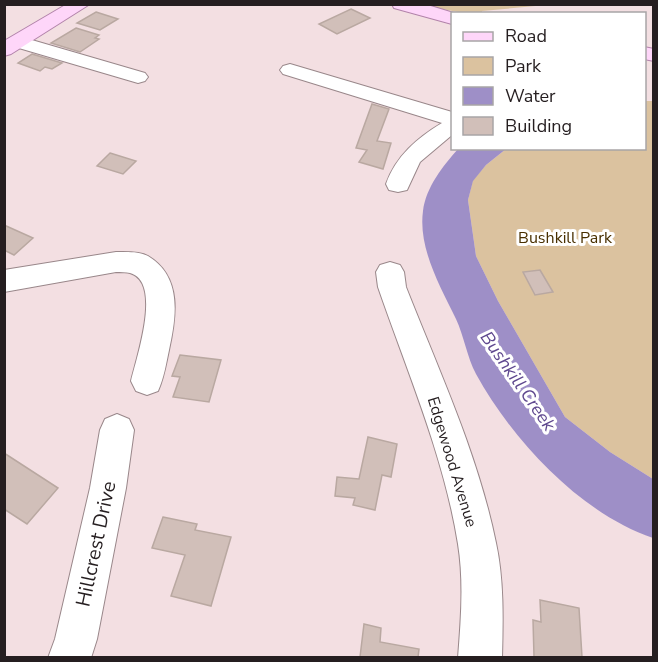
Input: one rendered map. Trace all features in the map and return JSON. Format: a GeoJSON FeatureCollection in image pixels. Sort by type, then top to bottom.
{"type":"FeatureCollection","features":[{"type":"Feature","properties":{"kind":"main road"},"geometry":{"type":"LineString","coordinates":[[11,46],[81,4]]}},
{"type":"Feature","properties":{"kind":"main road"},"geometry":{"type":"LineString","coordinates":[[401,4],[451,17]]}},
{"type":"Feature","properties":{"kind":"street"},"geometry":{"type":"LineString","coordinates":[[11,46],[138,78]]}},
{"type":"Feature","properties":{"kind":"street"},"geometry":{"type":"LineString","coordinates":[[290,70],[451,119]]}},
{"type":"Feature","properties":{"kind":"street"},"geometry":{"type":"LineString","coordinates":[[398,184],[400,174],[420,147],[451,127]]}},
{"type":"Feature","properties":{"kind":"street"},"geometry":{"type":"LineString","coordinates":[[4,281],[116,262],[138,263],[152,275],[160,291],[161,317],[147,381]]}},
{"type":"Feature","properties":{"kind":"street","name":"Edgewood Avenue"},"geometry":{"type":"LineString","coordinates":[[390,272],[392,287],[446,435],[477,544],[482,626],[480,657]]}},
{"type":"Feature","properties":{"kind":"street","name":"Hillcrest Drive"},"geometry":{"type":"LineString","coordinates":[[69,657],[76,639],[108,488],[117,429]]}},
{"type":"Feature","properties":{"kind":"green space"},"geometry":{"type":"Polygon","coordinates":[[[421,5],[546,5],[482,12],[458,12],[421,5]]]}},
{"type":"Feature","properties":{"kind":"green space","name":"Bushkill Park"},"geometry":{"type":"Polygon","coordinates":[[[646,101],[653,101],[653,479],[610,452],[565,417],[498,301],[476,256],[468,200],[473,180],[486,165],[505,150],[646,150],[646,101]]]}},
{"type":"Feature","properties":{"kind":"water","name":"Bushkill Creek"},"geometry":{"type":"Polygon","coordinates":[[[457,150],[505,150],[486,165],[473,181],[468,200],[476,256],[498,301],[565,417],[610,452],[653,479],[653,538],[626,527],[600,511],[551,472],[509,424],[476,374],[459,326],[437,280],[424,239],[422,225],[425,202],[431,185],[457,150]]]}},
{"type":"Feature","properties":{"kind":"building"},"geometry":{"type":"Polygon","coordinates":[[[351,9],[370,18],[337,34],[319,24],[351,9]]]}},
{"type":"Feature","properties":{"kind":"building"},"geometry":{"type":"Polygon","coordinates":[[[96,12],[118,19],[100,30],[77,23],[96,12]]]}},
{"type":"Feature","properties":{"kind":"building"},"geometry":{"type":"Polygon","coordinates":[[[76,28],[99,35],[95,38],[99,39],[80,52],[51,43],[76,28]]]}},
{"type":"Feature","properties":{"kind":"building"},"geometry":{"type":"Polygon","coordinates":[[[32,54],[62,63],[52,69],[45,67],[40,71],[18,63],[32,54]]]}},
{"type":"Feature","properties":{"kind":"building"},"geometry":{"type":"Polygon","coordinates":[[[372,104],[389,109],[377,141],[391,143],[383,169],[359,162],[367,150],[356,148],[372,104]]]}},
{"type":"Feature","properties":{"kind":"building"},"geometry":{"type":"Polygon","coordinates":[[[110,153],[136,161],[123,174],[97,166],[110,153]]]}},
{"type":"Feature","properties":{"kind":"building"},"geometry":{"type":"Polygon","coordinates":[[[4,225],[33,238],[14,255],[4,250],[4,225]]]}},
{"type":"Feature","properties":{"kind":"building"},"geometry":{"type":"Polygon","coordinates":[[[540,270],[553,292],[535,295],[523,272],[540,270]]]}},
{"type":"Feature","properties":{"kind":"building"},"geometry":{"type":"Polygon","coordinates":[[[180,355],[221,360],[209,402],[173,397],[180,377],[172,376],[180,355]]]}},
{"type":"Feature","properties":{"kind":"building"},"geometry":{"type":"Polygon","coordinates":[[[368,437],[397,444],[391,477],[382,475],[375,510],[353,505],[355,498],[335,496],[337,477],[359,479],[368,437]]]}},
{"type":"Feature","properties":{"kind":"building"},"geometry":{"type":"Polygon","coordinates":[[[4,453],[58,488],[27,524],[4,509],[4,453]]]}},
{"type":"Feature","properties":{"kind":"building"},"geometry":{"type":"Polygon","coordinates":[[[163,517],[197,524],[195,530],[231,537],[211,606],[171,596],[185,555],[152,548],[163,517]]]}},
{"type":"Feature","properties":{"kind":"building"},"geometry":{"type":"Polygon","coordinates":[[[540,600],[579,608],[582,657],[534,657],[533,620],[541,622],[540,600]]]}},
{"type":"Feature","properties":{"kind":"building"},"geometry":{"type":"Polygon","coordinates":[[[364,624],[381,628],[380,642],[419,649],[418,657],[360,657],[364,624]]]}}]}
